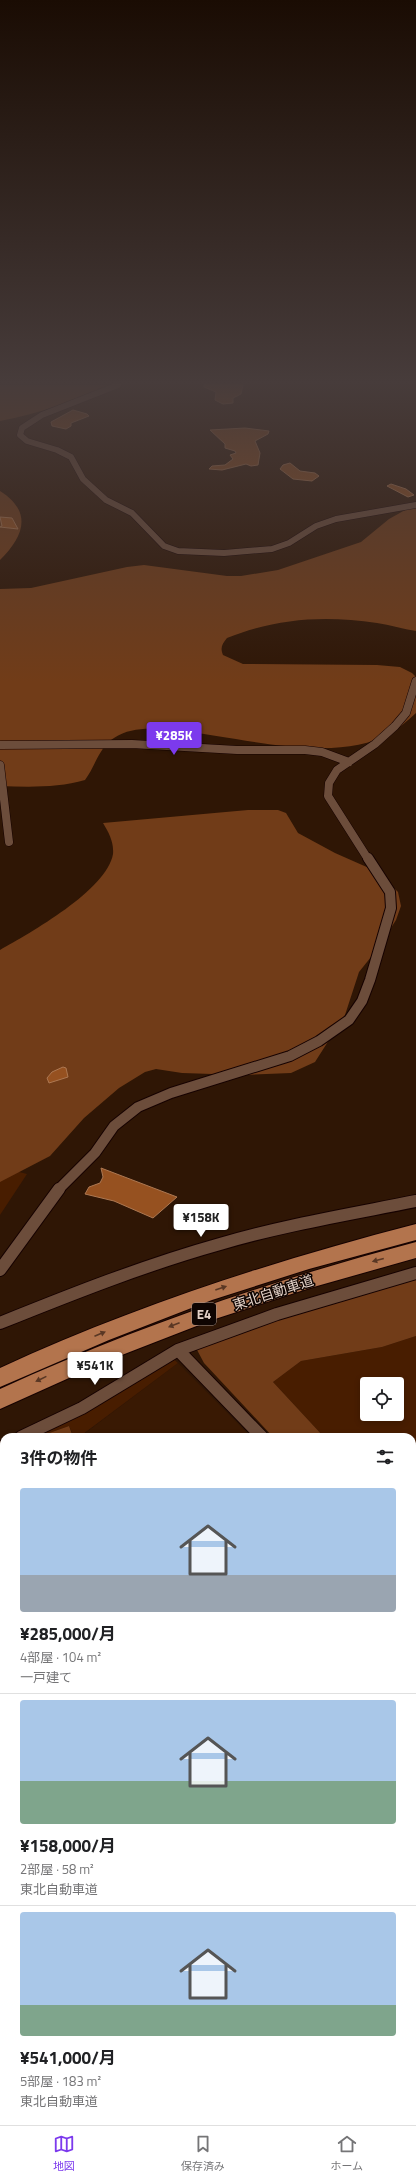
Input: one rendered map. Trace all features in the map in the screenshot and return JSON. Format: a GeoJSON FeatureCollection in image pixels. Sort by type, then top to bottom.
{"type":"FeatureCollection","features":[{"type":"Feature","properties":{"kind":"highway","name":"東北自動車道"},"geometry":{"type":"LineString","coordinates":[[0,1378],[115,1327],[185,1301],[274,1271],[416,1232]]}},
{"type":"Feature","properties":{"kind":"highway","name":"東北自動車道"},"geometry":{"type":"LineString","coordinates":[[0,1399],[118,1346],[194,1317],[270,1292],[416,1250]]}},
{"type":"Feature","properties":{"kind":"street"},"geometry":{"type":"LineString","coordinates":[[88,484],[110,503],[132,512],[169,549],[204,554],[272,549],[289,543],[316,526],[336,519],[416,505]]}},
{"type":"Feature","properties":{"kind":"street"},"geometry":{"type":"LineString","coordinates":[[0,1270],[56,1192],[95,1153],[114,1126],[138,1107],[171,1093],[290,1056],[319,1042],[349,1020],[358,1007],[370,980],[391,908],[390,892],[328,796],[329,783],[337,770],[375,744],[395,726],[406,713],[416,680]]}},
{"type":"Feature","properties":{"kind":"street"},"geometry":{"type":"LineString","coordinates":[[0,745],[132,744],[237,750],[305,750],[322,752],[349,762]]}},
{"type":"Feature","properties":{"kind":"street"},"geometry":{"type":"LineString","coordinates":[[0,764],[9,842]]}},
{"type":"Feature","properties":{"kind":"street"},"geometry":{"type":"LineString","coordinates":[[0,1323],[87,1287],[170,1259],[252,1236],[416,1201]]}},
{"type":"Feature","properties":{"kind":"street"},"geometry":{"type":"LineString","coordinates":[[29,1433],[82,1408],[178,1350],[277,1314],[416,1273]]}},
{"type":"Feature","properties":{"kind":"street"},"geometry":{"type":"LineString","coordinates":[[178,1350],[258,1433]]}},
{"type":"Feature","properties":{"kind":"shaded area"},"geometry":{"type":"Polygon","coordinates":[[[392,484],[406,489],[414,495],[408,497],[387,486],[392,484]]]}},
{"type":"Feature","properties":{"kind":"shaded area"},"geometry":{"type":"Polygon","coordinates":[[[0,491],[17,507],[21,516],[21,524],[15,542],[0,560],[0,491]]]}},
{"type":"Feature","properties":{"kind":"shaded area"},"geometry":{"type":"Polygon","coordinates":[[[416,504],[416,631],[382,624],[338,619],[301,620],[282,622],[246,631],[227,638],[222,648],[223,655],[243,664],[377,665],[400,667],[412,673],[416,677],[416,713],[397,729],[368,742],[343,747],[316,748],[260,743],[181,731],[146,729],[130,731],[114,738],[109,742],[101,752],[85,780],[54,786],[0,786],[0,589],[31,588],[127,567],[144,565],[227,576],[241,576],[278,570],[361,542],[389,519],[416,504]]]}},
{"type":"Feature","properties":{"kind":"shaded area"},"geometry":{"type":"Polygon","coordinates":[[[0,517],[12,518],[18,529],[0,527],[2,526],[0,517]]]}},
{"type":"Feature","properties":{"kind":"shaded area"},"geometry":{"type":"Polygon","coordinates":[[[248,810],[278,810],[286,813],[298,833],[335,853],[378,872],[398,892],[401,906],[396,920],[379,947],[359,972],[345,1015],[315,1062],[291,1073],[243,1075],[182,1073],[156,1069],[145,1072],[119,1088],[84,1118],[50,1156],[0,1182],[0,950],[66,909],[83,896],[97,882],[108,868],[113,854],[112,842],[103,823],[248,810]]]}},
{"type":"Feature","properties":{"kind":"shaded area"},"geometry":{"type":"Polygon","coordinates":[[[63,1067],[66,1068],[68,1077],[49,1083],[47,1078],[52,1072],[63,1067]]]}},
{"type":"Feature","properties":{"kind":"shaded area"},"geometry":{"type":"Polygon","coordinates":[[[0,1167],[27,1174],[0,1215],[0,1167]]]}},
{"type":"Feature","properties":{"kind":"shaded area"},"geometry":{"type":"Polygon","coordinates":[[[101,1168],[177,1197],[153,1218],[114,1201],[85,1194],[89,1187],[100,1183],[103,1177],[101,1168]]]}},
{"type":"Feature","properties":{"kind":"shaded area"},"geometry":{"type":"Polygon","coordinates":[[[416,1276],[416,1336],[382,1347],[301,1361],[273,1382],[320,1433],[269,1433],[204,1363],[196,1348],[199,1345],[416,1276]]]}},
{"type":"Feature","properties":{"kind":"shaded area"},"geometry":{"type":"Polygon","coordinates":[[[416,1336],[416,1433],[320,1433],[273,1382],[301,1361],[382,1347],[416,1336]]]}},
{"type":"Feature","properties":{"kind":"shaded area"},"geometry":{"type":"Polygon","coordinates":[[[171,1357],[178,1363],[84,1433],[72,1433],[69,1426],[49,1433],[38,1433],[171,1357]]]}},
{"type":"Feature","properties":{"kind":"shaded area"},"geometry":{"type":"Polygon","coordinates":[[[178,1363],[247,1433],[85,1433],[178,1363]]]}},
{"type":"Feature","properties":{"kind":"shaded area"},"geometry":{"type":"Polygon","coordinates":[[[69,1426],[72,1433],[49,1433],[69,1426]]]}}]}
